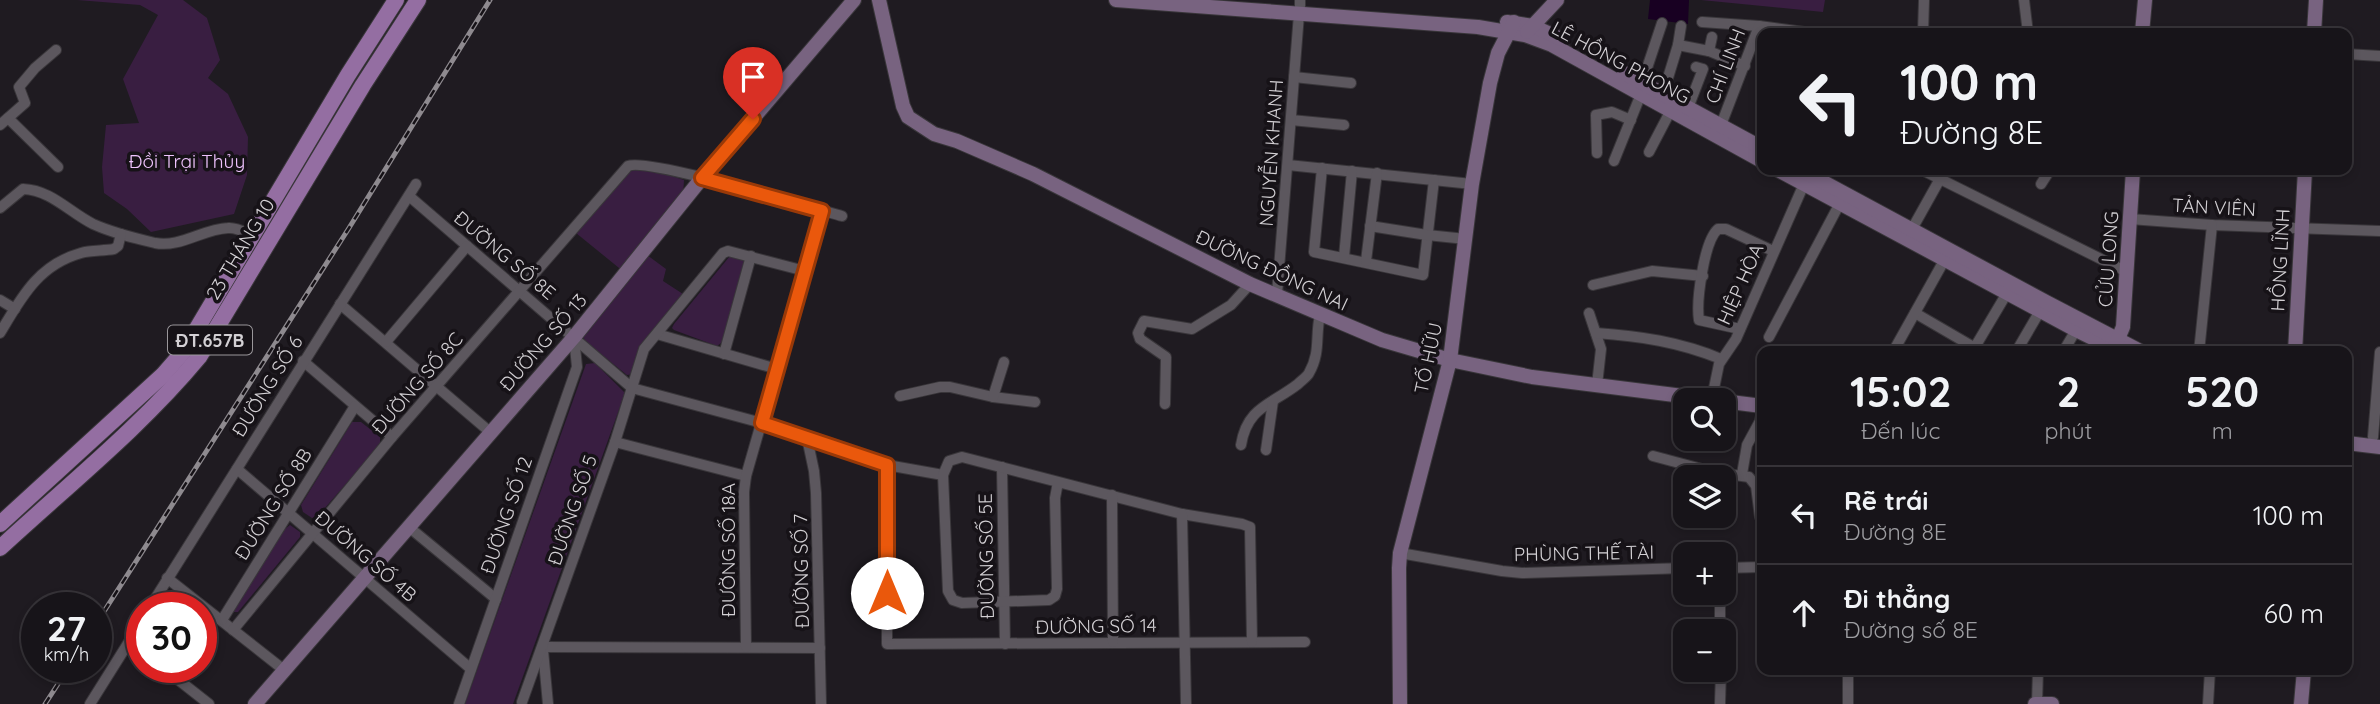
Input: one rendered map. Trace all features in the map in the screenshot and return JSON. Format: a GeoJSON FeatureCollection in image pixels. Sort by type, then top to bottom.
{"type":"FeatureCollection","features":[{"type":"Feature","properties":{"kind":"main road","name":"23 THÁNG 10"},"geometry":{"type":"LineString","coordinates":[[3,534],[79,476],[162,399],[199,358],[348,75],[396,0]]}},
{"type":"Feature","properties":{"kind":"main road","name":"23 THÁNG 10"},"geometry":{"type":"LineString","coordinates":[[3,534],[66,464],[175,364],[418,0]]}},
{"type":"Feature","properties":{"kind":"main road"},"geometry":{"type":"LineString","coordinates":[[348,75],[363,85]]}},
{"type":"Feature","properties":{"kind":"main road"},"geometry":{"type":"LineString","coordinates":[[66,464],[79,476]]}},
{"type":"Feature","properties":{"kind":"street","name":"ĐƯỜNG SỐ 13"},"geometry":{"type":"LineString","coordinates":[[255,704],[266,698],[284,670],[574,337],[702,178],[855,0]]}},
{"type":"Feature","properties":{"kind":"street","name":"ĐƯỜNG ĐỒNG NAI"},"geometry":{"type":"LineString","coordinates":[[879,0],[903,106],[908,117],[933,134],[957,141],[1033,174],[1250,284],[1382,340],[1450,360],[1532,377],[1673,394]]}},
{"type":"Feature","properties":{"kind":"street","name":"LÊ HỒNG PHONG"},"geometry":{"type":"LineString","coordinates":[[1116,0],[1300,7]]}},
{"type":"Feature","properties":{"kind":"street","name":"LÊ HỒNG PHONG"},"geometry":{"type":"LineString","coordinates":[[1230,0],[1529,30],[1642,88],[1671,110],[1757,158]]}},
{"type":"Feature","properties":{"kind":"street"},"geometry":{"type":"LineString","coordinates":[[1529,30],[1557,0]]}},
{"type":"Feature","properties":{"kind":"street"},"geometry":{"type":"LineString","coordinates":[[1923,28],[1924,0]]}},
{"type":"Feature","properties":{"kind":"street"},"geometry":{"type":"LineString","coordinates":[[2024,0],[2027,28]]}},
{"type":"Feature","properties":{"kind":"street"},"geometry":{"type":"LineString","coordinates":[[2142,28],[2145,0]]}},
{"type":"Feature","properties":{"kind":"street"},"geometry":{"type":"LineString","coordinates":[[2314,28],[2316,0]]}},
{"type":"Feature","properties":{"kind":"street","name":"NGUYỄN KHANH"},"geometry":{"type":"LineString","coordinates":[[1278,294],[1300,7]]}},
{"type":"Feature","properties":{"kind":"street"},"geometry":{"type":"LineString","coordinates":[[1702,22],[1759,26]]}},
{"type":"Feature","properties":{"kind":"street"},"geometry":{"type":"LineString","coordinates":[[1614,161],[1642,88],[1662,23]]}},
{"type":"Feature","properties":{"kind":"street"},"geometry":{"type":"LineString","coordinates":[[1663,94],[1678,46],[1681,26]]}},
{"type":"Feature","properties":{"kind":"street","name":"CHÍ LINH"},"geometry":{"type":"LineString","coordinates":[[1759,26],[1774,28]]}},
{"type":"Feature","properties":{"kind":"street","name":"TỐ HỮU"},"geometry":{"type":"LineString","coordinates":[[1400,704],[1400,553],[1450,360],[1472,184],[1490,83],[1498,53],[1511,27]]}},
{"type":"Feature","properties":{"kind":"street","name":"CHÍ LINH"},"geometry":{"type":"LineString","coordinates":[[1721,125],[1757,32]]}},
{"type":"Feature","properties":{"kind":"street"},"geometry":{"type":"LineString","coordinates":[[1709,51],[1712,37]]}},
{"type":"Feature","properties":{"kind":"street"},"geometry":{"type":"LineString","coordinates":[[1678,46],[1709,51],[1745,66]]}},
{"type":"Feature","properties":{"kind":"street"},"geometry":{"type":"LineString","coordinates":[[56,50],[35,68],[19,87],[25,103],[4,122],[58,167]]}},
{"type":"Feature","properties":{"kind":"street"},"geometry":{"type":"LineString","coordinates":[[2352,54],[2380,56]]}},
{"type":"Feature","properties":{"kind":"street"},"geometry":{"type":"LineString","coordinates":[[1688,108],[1703,69],[1696,67]]}},
{"type":"Feature","properties":{"kind":"street"},"geometry":{"type":"LineString","coordinates":[[1294,77],[1351,83]]}},
{"type":"Feature","properties":{"kind":"street","name":"LÊ HỒNG PHONG"},"geometry":{"type":"LineString","coordinates":[[1642,88],[1663,94],[1757,145]]}},
{"type":"Feature","properties":{"kind":"street"},"geometry":{"type":"LineString","coordinates":[[1649,152],[1671,110]]}},
{"type":"Feature","properties":{"kind":"street"},"geometry":{"type":"LineString","coordinates":[[1597,153],[1596,115],[1612,112],[1630,120]]}},
{"type":"Feature","properties":{"kind":"street"},"geometry":{"type":"LineString","coordinates":[[1291,120],[1344,125]]}},
{"type":"Feature","properties":{"kind":"street","name":"ĐƯỜNG SỐ 8C"},"geometry":{"type":"LineString","coordinates":[[233,630],[392,437],[628,166],[632,163],[702,178]]}},
{"type":"Feature","properties":{"kind":"street"},"geometry":{"type":"LineString","coordinates":[[1288,165],[1472,184]]}},
{"type":"Feature","properties":{"kind":"street"},"geometry":{"type":"LineString","coordinates":[[1322,168],[1314,252],[1423,275],[1434,180]]}},
{"type":"Feature","properties":{"kind":"street"},"geometry":{"type":"LineString","coordinates":[[1344,257],[1352,171]]}},
{"type":"Feature","properties":{"kind":"street"},"geometry":{"type":"LineString","coordinates":[[1366,261],[1377,173]]}},
{"type":"Feature","properties":{"kind":"street"},"geometry":{"type":"LineString","coordinates":[[1910,234],[1941,175]]}},
{"type":"Feature","properties":{"kind":"street"},"geometry":{"type":"LineString","coordinates":[[1944,175],[2127,272]]}},
{"type":"Feature","properties":{"kind":"street"},"geometry":{"type":"LineString","coordinates":[[2041,184],[2047,175]]}},
{"type":"Feature","properties":{"kind":"street","name":"CỬU LONG"},"geometry":{"type":"LineString","coordinates":[[2118,346],[2123,327],[2133,175]]}},
{"type":"Feature","properties":{"kind":"street","name":"HỒNG LĨNH"},"geometry":{"type":"LineString","coordinates":[[2295,346],[2305,175]]}},
{"type":"Feature","properties":{"kind":"street"},"geometry":{"type":"LineString","coordinates":[[1810,176],[1840,203],[1910,234]]}},
{"type":"Feature","properties":{"kind":"street"},"geometry":{"type":"LineString","coordinates":[[1810,176],[2007,293],[2076,330],[2118,346]]}},
{"type":"Feature","properties":{"kind":"street","name":"HIỆP HÒA"},"geometry":{"type":"LineString","coordinates":[[1714,388],[1721,359],[1740,329],[1773,251],[1810,176]]}},
{"type":"Feature","properties":{"kind":"street"},"geometry":{"type":"LineString","coordinates":[[702,178],[842,216]]}},
{"type":"Feature","properties":{"kind":"street","name":"ĐƯỜNG SỐ 6"},"geometry":{"type":"LineString","coordinates":[[159,592],[416,184]]}},
{"type":"Feature","properties":{"kind":"street"},"geometry":{"type":"LineString","coordinates":[[0,208],[23,188],[34,189],[54,198],[85,219],[121,234],[166,244],[229,227],[260,240]]}},
{"type":"Feature","properties":{"kind":"street","name":"ĐƯỜNG SỐ 8E"},"geometry":{"type":"LineString","coordinates":[[409,196],[632,388],[762,423],[887,465],[943,475]]}},
{"type":"Feature","properties":{"kind":"street"},"geometry":{"type":"LineString","coordinates":[[1769,337],[1840,203]]}},
{"type":"Feature","properties":{"kind":"street","name":"ĐƯỜNG SỐ 18A"},"geometry":{"type":"LineString","coordinates":[[746,647],[746,476],[822,211]]}},
{"type":"Feature","properties":{"kind":"street","name":"TẢN VIÊN"},"geometry":{"type":"LineString","coordinates":[[2130,219],[2380,231]]}},
{"type":"Feature","properties":{"kind":"street"},"geometry":{"type":"LineString","coordinates":[[2200,346],[2212,225]]}},
{"type":"Feature","properties":{"kind":"street"},"geometry":{"type":"LineString","coordinates":[[1370,226],[1466,239]]}},
{"type":"Feature","properties":{"kind":"street"},"geometry":{"type":"LineString","coordinates":[[1740,329],[1699,320],[1703,276],[1712,235],[1718,229],[1731,230],[1773,251]]}},
{"type":"Feature","properties":{"kind":"street"},"geometry":{"type":"LineString","coordinates":[[0,333],[32,283],[43,271],[79,253],[114,249],[118,246],[121,234]]}},
{"type":"Feature","properties":{"kind":"street"},"geometry":{"type":"LineString","coordinates":[[386,342],[467,246]]}},
{"type":"Feature","properties":{"kind":"street","name":"ĐƯỜNG SỐ 5"},"geometry":{"type":"LineString","coordinates":[[548,704],[543,647],[615,442],[644,349],[727,251],[751,256]]}},
{"type":"Feature","properties":{"kind":"street"},"geometry":{"type":"LineString","coordinates":[[1896,346],[1943,254]]}},
{"type":"Feature","properties":{"kind":"street"},"geometry":{"type":"LineString","coordinates":[[1943,254],[2118,346]]}},
{"type":"Feature","properties":{"kind":"street"},"geometry":{"type":"LineString","coordinates":[[724,354],[751,256],[805,271]]}},
{"type":"Feature","properties":{"kind":"street"},"geometry":{"type":"LineString","coordinates":[[1593,285],[1652,271],[1703,276]]}},
{"type":"Feature","properties":{"kind":"street"},"geometry":{"type":"LineString","coordinates":[[1165,404],[1167,360],[1164,355],[1140,339],[1138,333],[1144,321],[1187,329],[1199,327],[1231,305],[1250,284]]}},
{"type":"Feature","properties":{"kind":"street"},"geometry":{"type":"LineString","coordinates":[[1978,346],[2007,293]]}},
{"type":"Feature","properties":{"kind":"street"},"geometry":{"type":"LineString","coordinates":[[0,300],[15,309]]}},
{"type":"Feature","properties":{"kind":"street"},"geometry":{"type":"LineString","coordinates":[[340,304],[490,432]]}},
{"type":"Feature","properties":{"kind":"street"},"geometry":{"type":"LineString","coordinates":[[2020,346],[2040,311]]}},
{"type":"Feature","properties":{"kind":"street"},"geometry":{"type":"LineString","coordinates":[[1589,313],[1601,349],[1597,385]]}},
{"type":"Feature","properties":{"kind":"street"},"geometry":{"type":"LineString","coordinates":[[1915,313],[1969,346]]}},
{"type":"Feature","properties":{"kind":"street"},"geometry":{"type":"LineString","coordinates":[[1241,445],[1248,421],[1253,414],[1308,376],[1318,352],[1317,328],[1320,315]]}},
{"type":"Feature","properties":{"kind":"street"},"geometry":{"type":"LineString","coordinates":[[2067,346],[2076,330]]}},
{"type":"Feature","properties":{"kind":"street"},"geometry":{"type":"LineString","coordinates":[[1596,333],[1676,343],[1721,359]]}},
{"type":"Feature","properties":{"kind":"street"},"geometry":{"type":"LineString","coordinates":[[657,334],[777,369]]}},
{"type":"Feature","properties":{"kind":"street","name":"ĐƯỜNG SỐ 12"},"geometry":{"type":"LineString","coordinates":[[459,704],[577,367],[574,337]]}},
{"type":"Feature","properties":{"kind":"street"},"geometry":{"type":"LineString","coordinates":[[2378,441],[2380,352]]}},
{"type":"Feature","properties":{"kind":"street"},"geometry":{"type":"LineString","coordinates":[[303,361],[392,437]]}},
{"type":"Feature","properties":{"kind":"street"},"geometry":{"type":"LineString","coordinates":[[993,397],[1004,362]]}},
{"type":"Feature","properties":{"kind":"street"},"geometry":{"type":"LineString","coordinates":[[900,396],[950,387],[993,397],[1035,402]]}},
{"type":"Feature","properties":{"kind":"street"},"geometry":{"type":"LineString","coordinates":[[1266,450],[1273,401]]}},
{"type":"Feature","properties":{"kind":"street","name":"ĐƯỜNG ĐỒNG NAI"},"geometry":{"type":"LineString","coordinates":[[1736,403],[1757,408]]}},
{"type":"Feature","properties":{"kind":"street","name":"ĐƯỜNG SỐ 8B"},"geometry":{"type":"LineString","coordinates":[[222,620],[355,406]]}},
{"type":"Feature","properties":{"kind":"street"},"geometry":{"type":"LineString","coordinates":[[1742,474],[1747,445],[1757,427]]}},
{"type":"Feature","properties":{"kind":"street"},"geometry":{"type":"LineString","coordinates":[[2352,435],[2378,441]]}},
{"type":"Feature","properties":{"kind":"street","name":"ĐƯỜNG SỐ 7"},"geometry":{"type":"LineString","coordinates":[[807,438],[816,493],[821,704]]}},
{"type":"Feature","properties":{"kind":"street"},"geometry":{"type":"LineString","coordinates":[[2352,443],[2378,441]]}},
{"type":"Feature","properties":{"kind":"street"},"geometry":{"type":"LineString","coordinates":[[615,442],[746,476]]}},
{"type":"Feature","properties":{"kind":"street"},"geometry":{"type":"LineString","coordinates":[[1653,456],[1713,472],[1742,474],[1749,477],[1756,486],[1757,494]]}},
{"type":"Feature","properties":{"kind":"street"},"geometry":{"type":"LineString","coordinates":[[1058,482],[1055,498],[1056,593],[1049,600],[1003,602],[962,603],[950,596],[943,475],[949,461],[962,457],[1182,514],[1250,527],[1252,642]]}},
{"type":"Feature","properties":{"kind":"street","name":"ĐƯỜNG SỐ 14"},"geometry":{"type":"LineString","coordinates":[[887,465],[887,644],[1305,642]]}},
{"type":"Feature","properties":{"kind":"street","name":"ĐƯỜNG SỐ 5E"},"geometry":{"type":"LineString","coordinates":[[1002,467],[1005,644]]}},
{"type":"Feature","properties":{"kind":"street","name":"ĐƯỜNG SỐ 4B"},"geometry":{"type":"LineString","coordinates":[[237,469],[471,669]]}},
{"type":"Feature","properties":{"kind":"street"},"geometry":{"type":"LineString","coordinates":[[1112,495],[1113,642]]}},
{"type":"Feature","properties":{"kind":"street"},"geometry":{"type":"LineString","coordinates":[[1182,514],[1186,704]]}},
{"type":"Feature","properties":{"kind":"street"},"geometry":{"type":"LineString","coordinates":[[410,528],[496,599]]}},
{"type":"Feature","properties":{"kind":"street","name":"PHÙNG THẾ TÀI"},"geometry":{"type":"LineString","coordinates":[[1400,553],[1502,572],[1673,568]]}},
{"type":"Feature","properties":{"kind":"street"},"geometry":{"type":"LineString","coordinates":[[1736,568],[1757,567]]}},
{"type":"Feature","properties":{"kind":"street"},"geometry":{"type":"LineString","coordinates":[[167,578],[284,670]]}},
{"type":"Feature","properties":{"kind":"street"},"geometry":{"type":"LineString","coordinates":[[91,704],[126,647]]}},
{"type":"Feature","properties":{"kind":"street"},"geometry":{"type":"LineString","coordinates":[[523,702],[543,647],[820,648]]}},
{"type":"Feature","properties":{"kind":"street"},"geometry":{"type":"LineString","coordinates":[[1848,675],[1848,704]]}},
{"type":"Feature","properties":{"kind":"street"},"geometry":{"type":"LineString","coordinates":[[2039,675],[2036,704],[2052,704]]}},
{"type":"Feature","properties":{"kind":"street"},"geometry":{"type":"LineString","coordinates":[[2208,704],[2210,675]]}},
{"type":"Feature","properties":{"kind":"street"},"geometry":{"type":"LineString","coordinates":[[2301,704],[2304,675]]}},
{"type":"Feature","properties":{"kind":"street"},"geometry":{"type":"LineString","coordinates":[[1720,704],[1721,682]]}},
{"type":"Feature","properties":{"kind":"street"},"geometry":{"type":"LineString","coordinates":[[182,683],[209,704]]}},
{"type":"Feature","properties":{"kind":"green space","name":"Đồi Trại Thủy"},"geometry":{"type":"Polygon","coordinates":[[[77,0],[183,0],[207,18],[220,60],[208,78],[228,94],[248,137],[247,175],[234,214],[151,232],[127,209],[104,193],[102,167],[106,125],[139,123],[123,79],[158,15],[140,5],[77,0]]]}},
{"type":"Feature","properties":{"kind":"green space"},"geometry":{"type":"Polygon","coordinates":[[[1701,0],[1825,0],[1823,12],[1701,0]]]}},
{"type":"Feature","properties":{"kind":"green space"},"geometry":{"type":"Polygon","coordinates":[[[639,166],[684,180],[683,196],[624,272],[576,233],[628,173],[639,166]]]}},
{"type":"Feature","properties":{"kind":"green space"},"geometry":{"type":"Polygon","coordinates":[[[647,255],[666,269],[663,281],[683,294],[633,374],[627,375],[586,342],[581,334],[647,255]]]}},
{"type":"Feature","properties":{"kind":"green space"},"geometry":{"type":"Polygon","coordinates":[[[730,256],[744,260],[745,264],[725,340],[717,346],[674,330],[674,324],[730,256]]]}},
{"type":"Feature","properties":{"kind":"green space"},"geometry":{"type":"Polygon","coordinates":[[[595,363],[625,393],[513,704],[465,704],[586,364],[595,363]]]}},
{"type":"Feature","properties":{"kind":"green space"},"geometry":{"type":"Polygon","coordinates":[[[352,422],[361,422],[380,437],[380,445],[317,517],[312,518],[303,512],[301,505],[352,422]]]}},
{"type":"Feature","properties":{"kind":"green space"},"geometry":{"type":"Polygon","coordinates":[[[290,525],[300,532],[300,537],[238,612],[234,612],[234,604],[290,525]]]}},
{"type":"Feature","properties":{"kind":"shaded area"},"geometry":{"type":"Polygon","coordinates":[[[1650,0],[1689,0],[1688,24],[1648,19],[1650,0]]]}},
{"type":"Feature","properties":{"kind":"railway"},"geometry":{"type":"LineString","coordinates":[[112,599],[349,228],[490,0]]}},
{"type":"Feature","properties":{"kind":"railway"},"geometry":{"type":"LineString","coordinates":[[45,704],[59,683]]}},
{"type":"Feature","properties":{"kind":"route"},"geometry":{"type":"LineString","coordinates":[[753,119],[702,178],[822,211],[762,423],[887,465],[887,593]]}}]}
